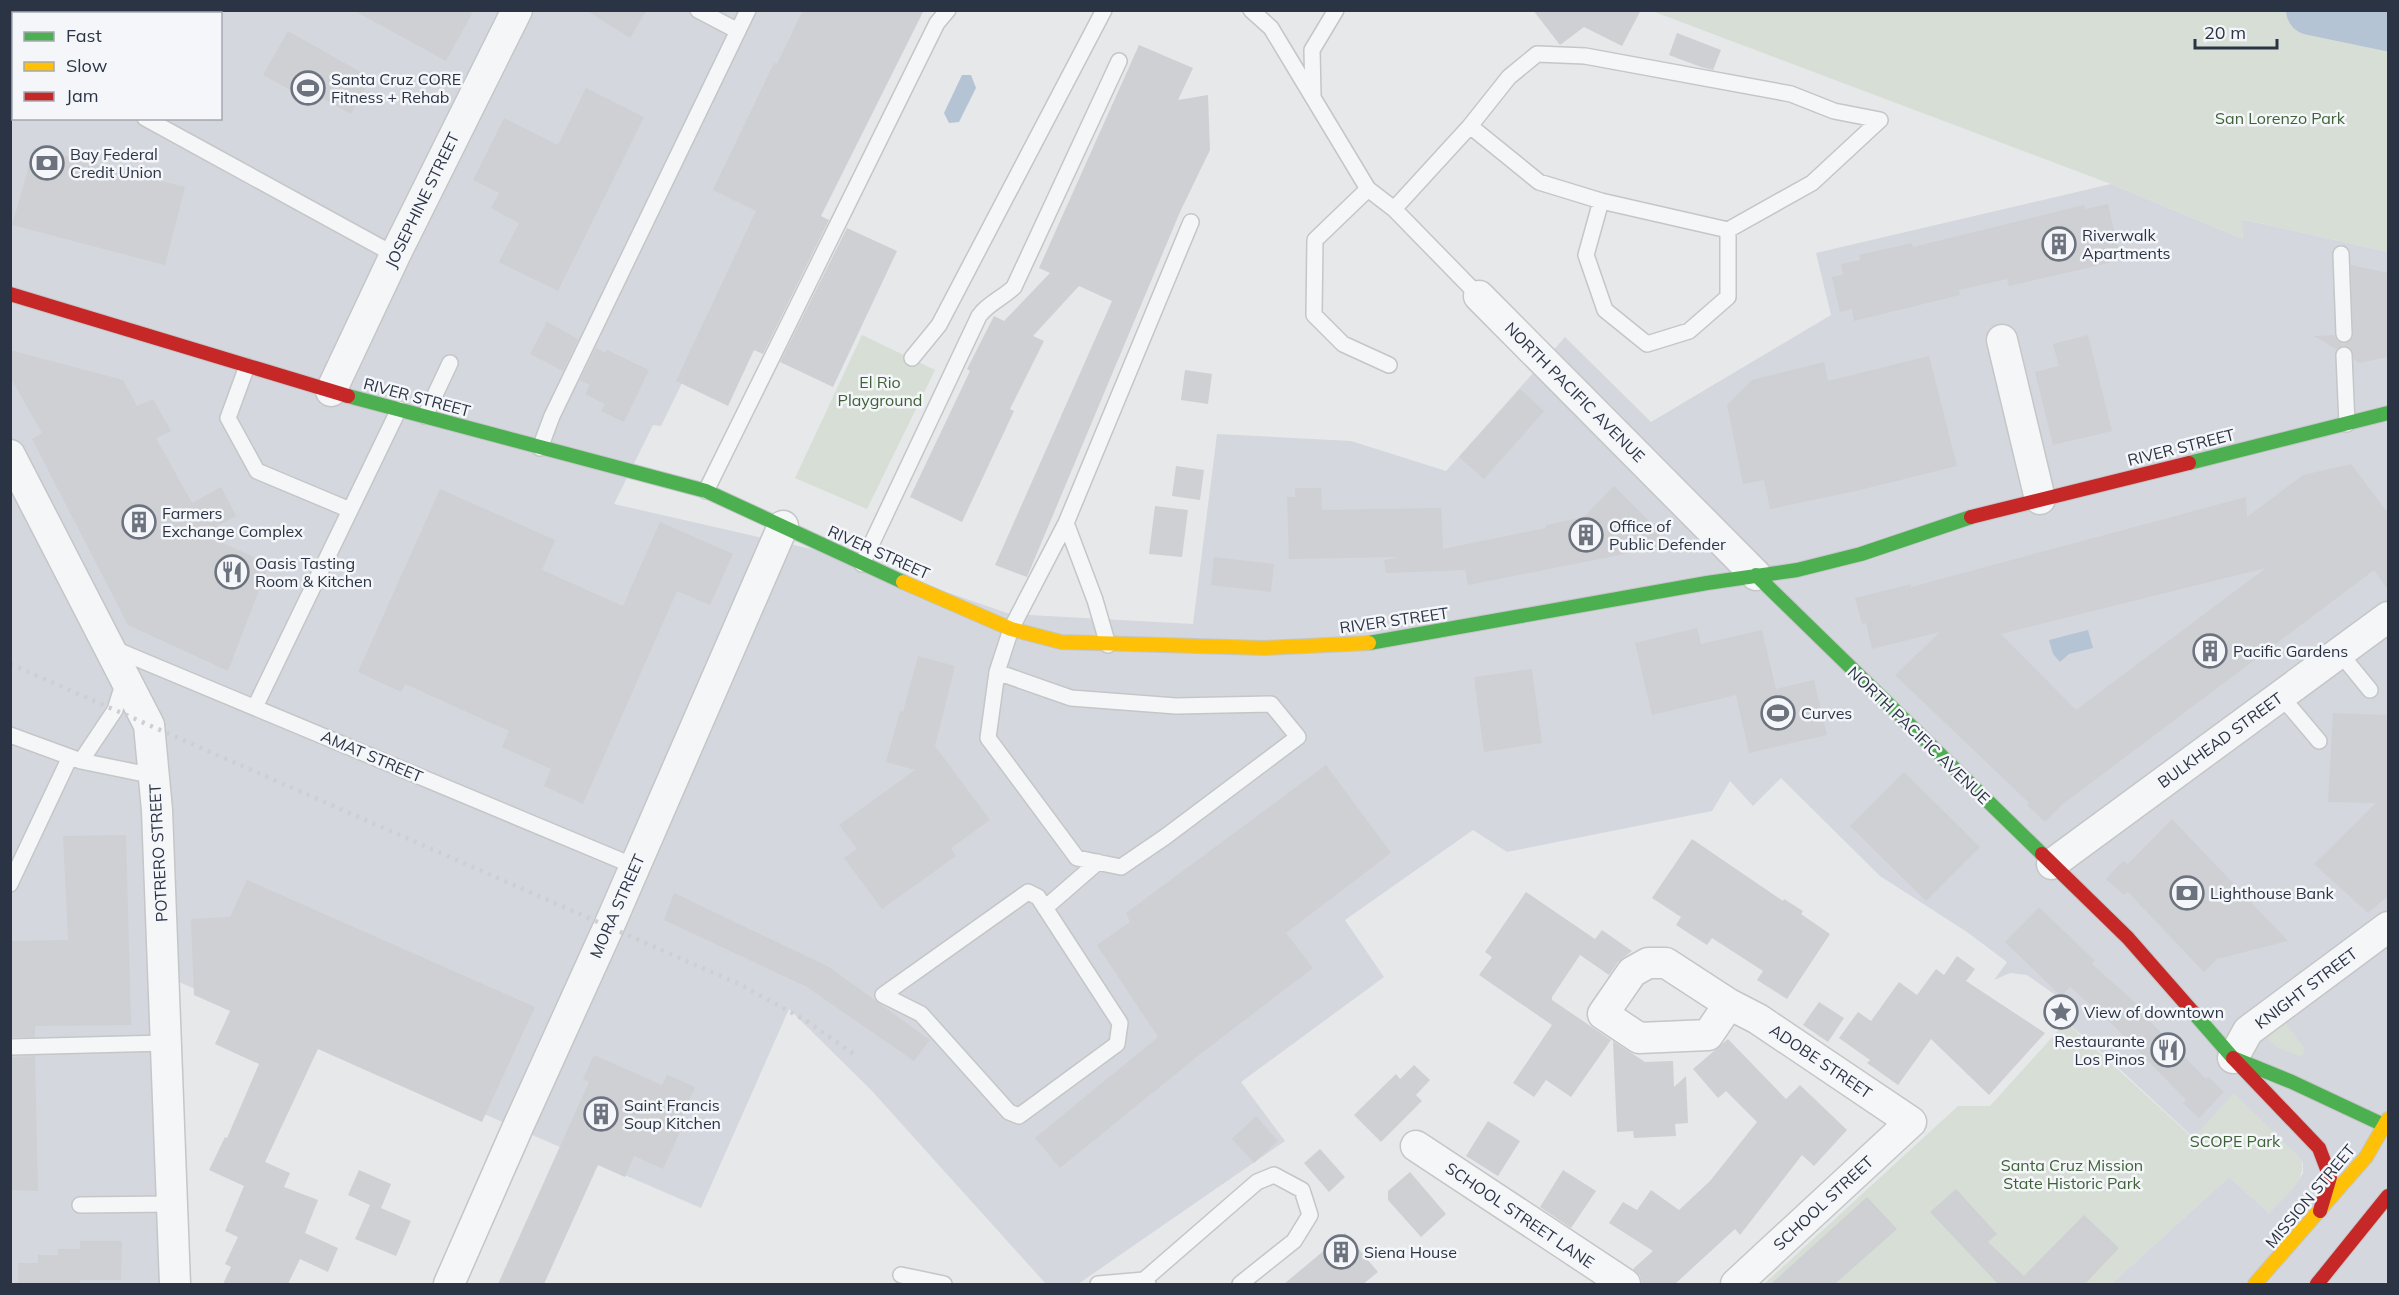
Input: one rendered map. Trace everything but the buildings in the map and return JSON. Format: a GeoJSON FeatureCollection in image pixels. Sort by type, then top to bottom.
{"type":"FeatureCollection","features":[{"type":"Feature","properties":{"kind":"main road","name":"RIVER STREET"},"geometry":{"type":"LineString","coordinates":[[10,294],[331,391],[706,491],[862,564],[1011,629],[1061,642],[1264,648],[1368,643],[1756,575],[1797,570],[1862,554],[1981,514]]}},
{"type":"Feature","properties":{"kind":"main road","name":"RIVER STREET"},"geometry":{"type":"LineString","coordinates":[[1891,530],[1981,514],[2388,413]]}},
{"type":"Feature","properties":{"kind":"main road","name":"RIVER STREET"},"geometry":{"type":"LineString","coordinates":[[1756,575],[1788,560],[1818,550]]}},
{"type":"Feature","properties":{"kind":"main road","name":"NORTH PACIFIC AVENUE"},"geometry":{"type":"LineString","coordinates":[[1756,575],[2128,938],[2233,1058],[2387,1124]]}},
{"type":"Feature","properties":{"kind":"main road"},"geometry":{"type":"LineString","coordinates":[[2233,1058],[2319,1148],[2330,1177],[2319,1213]]}},
{"type":"Feature","properties":{"kind":"main road","name":"MISSION STREET"},"geometry":{"type":"LineString","coordinates":[[2255,1284],[2366,1158],[2387,1124]]}},
{"type":"Feature","properties":{"kind":"main road"},"geometry":{"type":"LineString","coordinates":[[2317,1284],[2388,1197]]}},
{"type":"Feature","properties":{"kind":"street","name":"JOSEPHINE STREET"},"geometry":{"type":"LineString","coordinates":[[331,391],[395,255],[517,10]]}},
{"type":"Feature","properties":{"kind":"street","name":"NORTH PACIFIC AVENUE"},"geometry":{"type":"LineString","coordinates":[[1479,296],[1756,575]]}},
{"type":"Feature","properties":{"kind":"street"},"geometry":{"type":"LineString","coordinates":[[2002,340],[2040,499]]}},
{"type":"Feature","properties":{"kind":"street","name":"POTRERO STREET"},"geometry":{"type":"LineString","coordinates":[[10,455],[149,725],[157,810],[174,1284]]}},
{"type":"Feature","properties":{"kind":"street","name":"MORA STREET"},"geometry":{"type":"LineString","coordinates":[[449,1284],[516,1129],[609,926],[783,526]]}},
{"type":"Feature","properties":{"kind":"street","name":"BULKHEAD STREET"},"geometry":{"type":"LineString","coordinates":[[2052,864],[2388,617]]}},
{"type":"Feature","properties":{"kind":"street","name":"KNIGHT STREET"},"geometry":{"type":"LineString","coordinates":[[2233,1058],[2248,1031],[2388,927]]}},
{"type":"Feature","properties":{"kind":"street","name":"ADOBE STREET"},"geometry":{"type":"LineString","coordinates":[[1728,1004],[1758,1019],[1911,1122]]}},
{"type":"Feature","properties":{"kind":"street","name":"SCHOOL STREET"},"geometry":{"type":"LineString","coordinates":[[1736,1284],[1911,1122]]}},
{"type":"Feature","properties":{"kind":"street","name":"SCHOOL STREET LANE"},"geometry":{"type":"LineString","coordinates":[[1416,1146],[1625,1284]]}},
{"type":"Feature","properties":{"kind":"lane"},"geometry":{"type":"LineString","coordinates":[[699,10],[738,31]]}},
{"type":"Feature","properties":{"kind":"lane"},"geometry":{"type":"LineString","coordinates":[[540,448],[552,416],[748,10]]}},
{"type":"Feature","properties":{"kind":"lane"},"geometry":{"type":"LineString","coordinates":[[706,491],[937,23],[948,10]]}},
{"type":"Feature","properties":{"kind":"lane"},"geometry":{"type":"LineString","coordinates":[[912,358],[939,326],[1104,10]]}},
{"type":"Feature","properties":{"kind":"lane"},"geometry":{"type":"LineString","coordinates":[[1251,10],[1271,28],[1368,189],[1394,209],[1479,296]]}},
{"type":"Feature","properties":{"kind":"lane"},"geometry":{"type":"LineString","coordinates":[[1313,99],[1311,50],[1336,10]]}},
{"type":"Feature","properties":{"kind":"lane"},"geometry":{"type":"LineString","coordinates":[[1394,209],[1470,126],[1509,77],[1537,54],[1585,56],[1791,94],[1834,111],[1880,120],[1812,183],[1728,230],[1601,201],[1539,182],[1470,126]]}},
{"type":"Feature","properties":{"kind":"lane"},"geometry":{"type":"LineString","coordinates":[[862,564],[979,316],[985,307],[1005,296],[1014,287],[1119,61]]}},
{"type":"Feature","properties":{"kind":"lane"},"geometry":{"type":"LineString","coordinates":[[149,120],[395,255]]}},
{"type":"Feature","properties":{"kind":"lane"},"geometry":{"type":"LineString","coordinates":[[1368,189],[1315,240],[1314,315],[1343,344],[1389,365]]}},
{"type":"Feature","properties":{"kind":"lane"},"geometry":{"type":"LineString","coordinates":[[1601,201],[1586,255],[1605,310],[1647,344],[1689,331],[1728,297],[1728,230]]}},
{"type":"Feature","properties":{"kind":"lane"},"geometry":{"type":"LineString","coordinates":[[997,672],[1071,698],[1176,706],[1271,705],[1298,737],[1166,837],[1121,867],[1077,858],[988,738],[997,672],[1011,629],[1066,523],[1191,222]]}},
{"type":"Feature","properties":{"kind":"lane"},"geometry":{"type":"LineString","coordinates":[[2342,254],[2344,334]]}},
{"type":"Feature","properties":{"kind":"lane"},"geometry":{"type":"LineString","coordinates":[[2344,355],[2347,423]]}},
{"type":"Feature","properties":{"kind":"lane"},"geometry":{"type":"LineString","coordinates":[[425,416],[450,363]]}},
{"type":"Feature","properties":{"kind":"lane"},"geometry":{"type":"LineString","coordinates":[[247,366],[228,418],[257,471],[350,510]]}},
{"type":"Feature","properties":{"kind":"lane"},"geometry":{"type":"LineString","coordinates":[[255,707],[399,409]]}},
{"type":"Feature","properties":{"kind":"lane"},"geometry":{"type":"LineString","coordinates":[[1066,523],[1095,600],[1108,645]]}},
{"type":"Feature","properties":{"kind":"lane","name":"AMAT STREET"},"geometry":{"type":"LineString","coordinates":[[109,646],[634,866]]}},
{"type":"Feature","properties":{"kind":"lane"},"geometry":{"type":"LineString","coordinates":[[2339,652],[2370,690]]}},
{"type":"Feature","properties":{"kind":"lane"},"geometry":{"type":"LineString","coordinates":[[10,884],[75,759],[115,710],[125,678]]}},
{"type":"Feature","properties":{"kind":"lane"},"geometry":{"type":"LineString","coordinates":[[2281,696],[2319,741]]}},
{"type":"Feature","properties":{"kind":"lane"},"geometry":{"type":"LineString","coordinates":[[10,735],[75,759],[154,777]]}},
{"type":"Feature","properties":{"kind":"lane"},"geometry":{"type":"LineString","coordinates":[[1045,908],[1098,862]]}},
{"type":"Feature","properties":{"kind":"lane"},"geometry":{"type":"LineString","coordinates":[[1028,892],[1038,897],[1045,908],[1120,1023],[1117,1044],[1018,1116],[1009,1112],[921,1014],[883,995],[1028,892]]}},
{"type":"Feature","properties":{"kind":"lane"},"geometry":{"type":"LineString","coordinates":[[10,1047],[165,1043]]}},
{"type":"Feature","properties":{"kind":"lane"},"geometry":{"type":"LineString","coordinates":[[1098,1284],[1146,1282],[1257,1182],[1274,1175],[1302,1190],[1310,1215],[1294,1240],[1240,1284]]}},
{"type":"Feature","properties":{"kind":"lane"},"geometry":{"type":"LineString","coordinates":[[80,1205],[170,1204]]}},
{"type":"Feature","properties":{"kind":"lane"},"geometry":{"type":"LineString","coordinates":[[900,1275],[944,1284]]}},
{"type":"Feature","properties":{"kind":"shaded area"},"geometry":{"type":"Polygon","coordinates":[[[10,11],[861,11],[661,426],[653,425],[614,504],[842,556],[1010,614],[1193,624],[1217,434],[1351,441],[1446,471],[1565,337],[1651,422],[1831,315],[1816,253],[2111,184],[2243,239],[2241,219],[2388,252],[2388,1284],[2111,1284],[2229,1177],[2269,1213],[2298,1181],[2303,1173],[2303,1163],[2297,1155],[2194,1138],[2086,1038],[2058,1016],[2061,999],[2027,975],[2010,973],[1994,980],[2007,962],[1967,932],[1880,876],[1781,778],[1753,806],[1730,781],[1712,811],[1507,852],[1473,830],[1345,920],[1384,977],[1241,1082],[1285,1141],[1078,1284],[1046,1284],[872,1091],[789,1009],[701,1208],[172,979],[189,1284],[11,1284],[10,11]]]}},
{"type":"Feature","properties":{"kind":"green space","name":"San Lorenzo Park"},"geometry":{"type":"Polygon","coordinates":[[[1652,11],[2388,11],[2388,252],[2242,219],[2243,239],[2111,184],[1652,11]]]}},
{"type":"Feature","properties":{"kind":"green space","name":"El Rio Playground"},"geometry":{"type":"Polygon","coordinates":[[[862,335],[935,370],[867,509],[795,478],[862,335]]]}},
{"type":"Feature","properties":{"kind":"green space"},"geometry":{"type":"Polygon","coordinates":[[[2284,1021],[2305,1049],[2303,1055],[2299,1056],[2278,1048],[2268,1039],[2272,1031],[2284,1021]]]}},
{"type":"Feature","properties":{"kind":"green space","name":"Santa Cruz Mission State Historic Park"},"geometry":{"type":"Polygon","coordinates":[[[2066,1022],[2193,1138],[2234,1093],[2301,1159],[2302,1167],[2298,1182],[2269,1213],[2229,1177],[2111,1284],[1764,1284],[1958,1106],[1990,1106],[2066,1022]]]}},
{"type":"Feature","properties":{"kind":"water"},"geometry":{"type":"Polygon","coordinates":[[[962,75],[971,75],[976,88],[959,122],[949,123],[944,113],[962,75]]]}},
{"type":"Feature","properties":{"kind":"water"},"geometry":{"type":"Polygon","coordinates":[[[2088,630],[2093,648],[2069,654],[2060,662],[2053,654],[2049,640],[2088,630]]]}},
{"type":"Feature","properties":{"kind":"waterway"},"geometry":{"type":"LineString","coordinates":[[2311,10],[2388,26]]}},
{"type":"Feature","properties":{"kind":"railway"},"geometry":{"type":"LineString","coordinates":[[10,664],[739,984],[805,1020],[855,1055]]}},
{"type":"Feature","properties":{"kind":"traffic: fast"},"geometry":{"type":"LineString","coordinates":[[348,396],[706,491],[903,582]]}},
{"type":"Feature","properties":{"kind":"traffic: fast"},"geometry":{"type":"LineString","coordinates":[[2189,463],[2388,413]]}},
{"type":"Feature","properties":{"kind":"traffic: fast"},"geometry":{"type":"LineString","coordinates":[[1369,643],[1707,583],[1797,570],[1861,554],[1971,517]]}},
{"type":"Feature","properties":{"kind":"traffic: fast"},"geometry":{"type":"LineString","coordinates":[[1756,575],[2042,854]]}},
{"type":"Feature","properties":{"kind":"traffic: fast"},"geometry":{"type":"LineString","coordinates":[[2192,1011],[2233,1058],[2292,1082],[2388,1127]]}},
{"type":"Feature","properties":{"kind":"traffic: slow"},"geometry":{"type":"LineString","coordinates":[[903,582],[1011,629],[1061,642],[1264,648],[1369,643]]}},
{"type":"Feature","properties":{"kind":"traffic: slow"},"geometry":{"type":"LineString","coordinates":[[2255,1284],[2366,1157],[2388,1119]]}},
{"type":"Feature","properties":{"kind":"traffic: jam"},"geometry":{"type":"LineString","coordinates":[[10,294],[348,396]]}},
{"type":"Feature","properties":{"kind":"traffic: jam"},"geometry":{"type":"LineString","coordinates":[[1971,517],[2189,463]]}},
{"type":"Feature","properties":{"kind":"traffic: jam"},"geometry":{"type":"LineString","coordinates":[[2042,854],[2128,938],[2192,1011]]}},
{"type":"Feature","properties":{"kind":"traffic: jam"},"geometry":{"type":"LineString","coordinates":[[2233,1058],[2319,1148],[2330,1177],[2320,1211]]}},
{"type":"Feature","properties":{"kind":"traffic: jam"},"geometry":{"type":"LineString","coordinates":[[2317,1284],[2388,1196]]}},
{"type":"Feature","properties":{"kind":"place","name":"Santa Cruz CORE Fitness + Rehab"},"geometry":{"type":"Point","coordinates":[308,88]}},
{"type":"Feature","properties":{"kind":"place","name":"Bay Federal Credit Union"},"geometry":{"type":"Point","coordinates":[47,163]}},
{"type":"Feature","properties":{"kind":"place","name":"Riverwalk Apartments"},"geometry":{"type":"Point","coordinates":[2059,244]}},
{"type":"Feature","properties":{"kind":"place","name":"Farmers Exchange Complex"},"geometry":{"type":"Point","coordinates":[139,522]}},
{"type":"Feature","properties":{"kind":"place","name":"Office of Public Defender"},"geometry":{"type":"Point","coordinates":[1586,535]}},
{"type":"Feature","properties":{"kind":"place","name":"Oasis Tasting Room & Kitchen"},"geometry":{"type":"Point","coordinates":[232,572]}},
{"type":"Feature","properties":{"kind":"place","name":"Pacific Gardens"},"geometry":{"type":"Point","coordinates":[2210,651]}},
{"type":"Feature","properties":{"kind":"place","name":"Curves"},"geometry":{"type":"Point","coordinates":[1778,713]}},
{"type":"Feature","properties":{"kind":"place","name":"Lighthouse Bank"},"geometry":{"type":"Point","coordinates":[2187,893]}},
{"type":"Feature","properties":{"kind":"place","name":"View of downtown"},"geometry":{"type":"Point","coordinates":[2061,1012]}},
{"type":"Feature","properties":{"kind":"place","name":"Restaurante Los Pinos"},"geometry":{"type":"Point","coordinates":[2168,1050]}},
{"type":"Feature","properties":{"kind":"place","name":"Saint Francis Soup Kitchen"},"geometry":{"type":"Point","coordinates":[601,1114]}},
{"type":"Feature","properties":{"kind":"place","name":"Siena House"},"geometry":{"type":"Point","coordinates":[1341,1252]}},
{"type":"Feature","properties":{"kind":"park label","name":"SCOPE Park"},"geometry":{"type":"Point","coordinates":[2235,1141]}}]}
